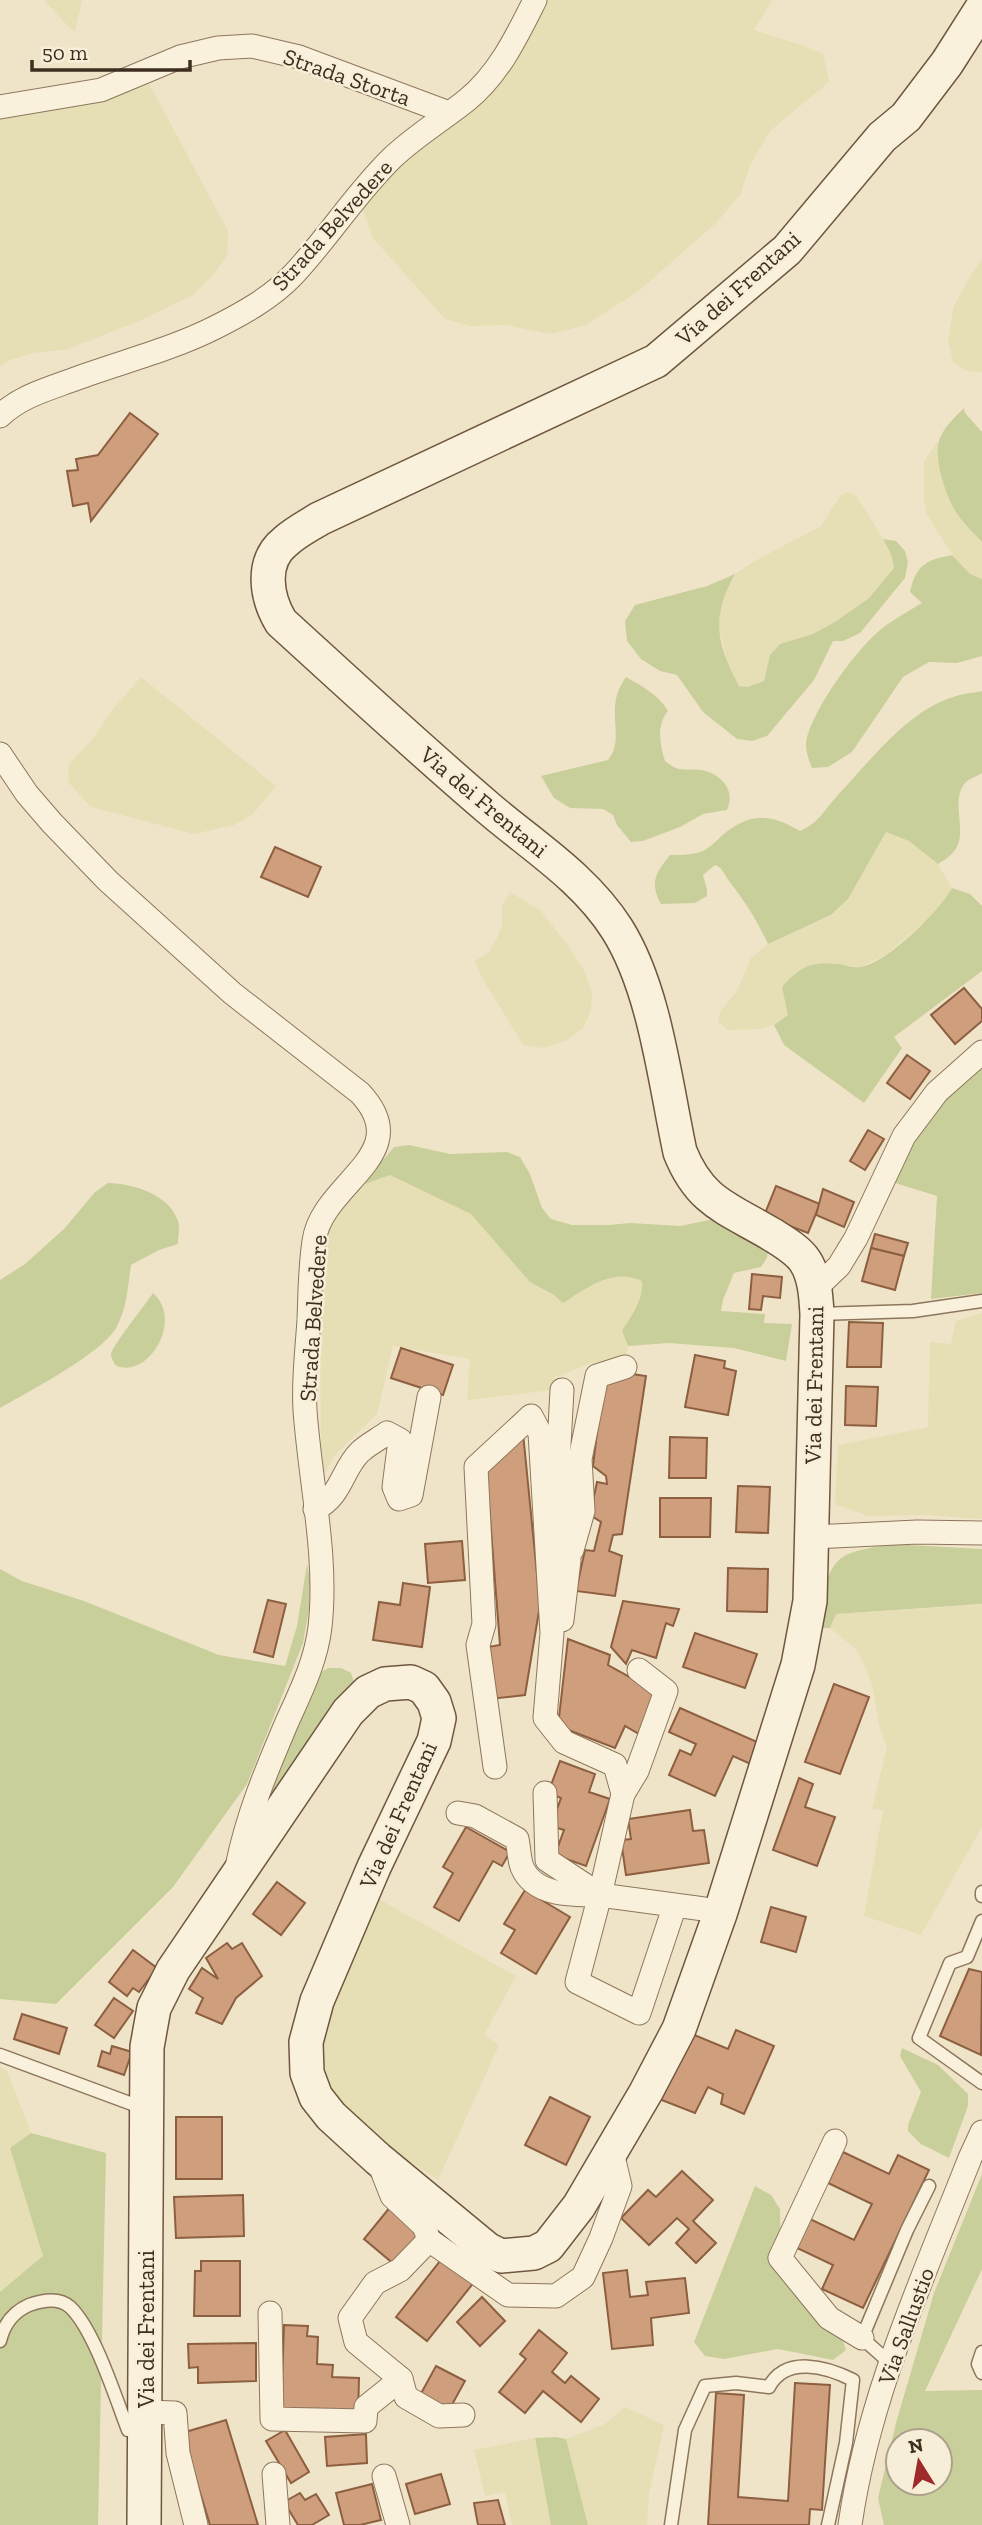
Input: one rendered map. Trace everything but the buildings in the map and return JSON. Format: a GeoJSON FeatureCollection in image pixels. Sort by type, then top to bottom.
{"type":"FeatureCollection","features":[{"type":"Feature","properties":{"kind":"main road","name":"Via dei Frentani"},"geometry":{"type":"LineString","coordinates":[[144,2525],[147,2047],[154,2008],[173,1970],[348,1712],[368,1692],[385,1684],[411,1682],[424,1688],[434,1702],[439,1718],[434,1741],[374,1867],[317,2001],[306,2042],[307,2073],[316,2097],[331,2116],[378,2160],[487,2249],[501,2256],[534,2253],[548,2246],[579,2206],[612,2152],[678,2029],[720,1914],[799,1665],[810,1601],[816,1302],[804,1260],[781,1240],[710,1198],[689,1174],[680,1152],[647,998],[633,958],[616,928],[590,894],[567,871],[477,798],[281,622],[270,596],[269,567],[284,542],[319,519],[656,361],[787,250],[882,137],[906,117],[947,63],[982,8]]}},
{"type":"Feature","properties":{"kind":"street","name":"Strada Belvedere"},"geometry":{"type":"LineString","coordinates":[[0,416],[30,395],[211,330],[258,303],[293,275],[362,190],[393,158],[484,84],[499,65],[535,0]]}},
{"type":"Feature","properties":{"kind":"street","name":"Strada Storta"},"geometry":{"type":"LineString","coordinates":[[0,107],[101,90],[180,57],[218,48],[252,46],[299,57],[450,113]]}},
{"type":"Feature","properties":{"kind":"street","name":"Strada Belvedere"},"geometry":{"type":"LineString","coordinates":[[0,754],[27,794],[108,881],[232,993],[360,1093],[376,1115],[379,1135],[377,1147],[332,1201],[314,1236],[305,1408],[322,1601],[316,1650],[255,1798],[241,1843],[234,1880]]}},
{"type":"Feature","properties":{"kind":"street"},"geometry":{"type":"LineString","coordinates":[[816,1302],[856,1238],[904,1136],[937,1092],[982,1052]]}},
{"type":"Feature","properties":{"kind":"street"},"geometry":{"type":"LineString","coordinates":[[552,1633],[562,1622],[569,1560],[583,1511],[580,1459],[597,1376],[625,1367]]}},
{"type":"Feature","properties":{"kind":"street"},"geometry":{"type":"LineString","coordinates":[[562,1390],[558,1464],[569,1560]]}},
{"type":"Feature","properties":{"kind":"street"},"geometry":{"type":"LineString","coordinates":[[315,1509],[324,1505],[343,1481],[358,1454],[387,1433],[400,1440],[394,1487],[399,1499],[411,1495],[429,1397]]}},
{"type":"Feature","properties":{"kind":"street"},"geometry":{"type":"LineString","coordinates":[[495,1767],[478,1645],[484,1624],[476,1467],[531,1416],[540,1433],[552,1633],[545,1718],[564,1742],[615,1765],[623,1794]]}},
{"type":"Feature","properties":{"kind":"street"},"geometry":{"type":"LineString","coordinates":[[813,1537],[917,1532],[982,1533]]}},
{"type":"Feature","properties":{"kind":"street"},"geometry":{"type":"LineString","coordinates":[[639,1670],[666,1691],[637,1772],[623,1794],[578,1982],[639,2013],[675,1905]]}},
{"type":"Feature","properties":{"kind":"street"},"geometry":{"type":"LineString","coordinates":[[545,1793],[547,1860],[600,1895]]}},
{"type":"Feature","properties":{"kind":"street"},"geometry":{"type":"LineString","coordinates":[[458,1813],[475,1816],[517,1839],[522,1866],[531,1880],[561,1895],[600,1895],[704,1909],[720,1914]]}},
{"type":"Feature","properties":{"kind":"street","name":"Via Sallustio"},"geometry":{"type":"LineString","coordinates":[[850,2525],[855,2445],[982,2133]]}},
{"type":"Feature","properties":{"kind":"street"},"geometry":{"type":"LineString","coordinates":[[835,2141],[780,2258],[829,2318],[862,2338]]}},
{"type":"Feature","properties":{"kind":"street"},"geometry":{"type":"LineString","coordinates":[[378,2160],[392,2196],[424,2226],[429,2240],[508,2295],[556,2296],[583,2277],[601,2238],[620,2186],[612,2152]]}},
{"type":"Feature","properties":{"kind":"street"},"geometry":{"type":"LineString","coordinates":[[429,2240],[400,2270],[375,2283],[350,2318],[356,2342],[401,2379],[406,2397],[439,2416],[463,2415]]}},
{"type":"Feature","properties":{"kind":"street"},"geometry":{"type":"LineString","coordinates":[[270,2313],[272,2419],[365,2421],[366,2407],[401,2379]]}},
{"type":"Feature","properties":{"kind":"street"},"geometry":{"type":"LineString","coordinates":[[146,2421],[175,2413],[178,2453],[196,2525]]}},
{"type":"Feature","properties":{"kind":"street"},"geometry":{"type":"LineString","coordinates":[[274,2474],[278,2525]]}},
{"type":"Feature","properties":{"kind":"street"},"geometry":{"type":"LineString","coordinates":[[384,2476],[398,2525]]}},
{"type":"Feature","properties":{"kind":"lane"},"geometry":{"type":"LineString","coordinates":[[816,1302],[913,1311],[982,1301]]}},
{"type":"Feature","properties":{"kind":"lane"},"geometry":{"type":"LineString","coordinates":[[982,1921],[967,1957],[950,1963],[919,2038],[982,2083]]}},
{"type":"Feature","properties":{"kind":"lane"},"geometry":{"type":"LineString","coordinates":[[0,2055],[147,2110]]}},
{"type":"Feature","properties":{"kind":"lane"},"geometry":{"type":"LineString","coordinates":[[890,2363],[862,2338],[907,2230],[929,2186]]}},
{"type":"Feature","properties":{"kind":"lane"},"geometry":{"type":"LineString","coordinates":[[0,2341],[4,2327],[12,2315],[24,2307],[39,2301],[57,2300],[70,2306],[81,2321],[108,2375],[128,2430],[146,2421]]}},
{"type":"Feature","properties":{"kind":"lane"},"geometry":{"type":"LineString","coordinates":[[982,2352],[978,2364],[982,2373]]}},
{"type":"Feature","properties":{"kind":"lane"},"geometry":{"type":"LineString","coordinates":[[671,2525],[685,2430],[705,2386],[736,2383],[769,2387],[775,2377],[797,2366],[832,2370],[853,2380],[855,2445],[828,2525]]}},
{"type":"Feature","properties":{"kind":"shaded area"},"geometry":{"type":"Polygon","coordinates":[[[44,0],[82,0],[75,32],[67,25],[44,0]]]}},
{"type":"Feature","properties":{"kind":"shaded area"},"geometry":{"type":"Polygon","coordinates":[[[543,0],[772,0],[754,30],[823,54],[829,82],[770,131],[750,165],[740,195],[717,222],[640,290],[586,325],[550,334],[505,325],[471,326],[445,319],[373,238],[361,205],[543,0]]]}},
{"type":"Feature","properties":{"kind":"shaded area"},"geometry":{"type":"Polygon","coordinates":[[[145,76],[228,231],[227,256],[193,295],[141,320],[68,349],[34,353],[0,366],[0,112],[145,76]]]}},
{"type":"Feature","properties":{"kind":"shaded area"},"geometry":{"type":"Polygon","coordinates":[[[982,259],[982,372],[967,371],[953,362],[948,340],[954,306],[982,259]]]}},
{"type":"Feature","properties":{"kind":"shaded area"},"geometry":{"type":"Polygon","coordinates":[[[938,441],[937,458],[956,512],[982,542],[982,579],[970,574],[956,560],[927,515],[924,500],[924,461],[938,441]]]}},
{"type":"Feature","properties":{"kind":"shaded area"},"geometry":{"type":"Polygon","coordinates":[[[847,492],[856,496],[876,527],[891,554],[894,568],[869,598],[835,622],[813,634],[780,644],[770,655],[764,681],[747,687],[739,686],[728,665],[719,627],[720,606],[735,574],[821,526],[840,496],[847,492]]]}},
{"type":"Feature","properties":{"kind":"shaded area"},"geometry":{"type":"Polygon","coordinates":[[[141,677],[276,786],[253,814],[234,825],[194,834],[91,807],[69,783],[68,765],[91,741],[114,708],[141,677]]]}},
{"type":"Feature","properties":{"kind":"shaded area"},"geometry":{"type":"Polygon","coordinates":[[[886,832],[909,841],[938,864],[952,888],[934,915],[885,955],[860,967],[842,965],[782,987],[788,1015],[774,1025],[759,1029],[728,1030],[718,1022],[720,1012],[737,991],[751,958],[768,944],[832,915],[848,899],[886,832]]]}},
{"type":"Feature","properties":{"kind":"shaded area"},"geometry":{"type":"Polygon","coordinates":[[[510,892],[540,910],[584,970],[592,993],[591,1010],[584,1027],[566,1041],[543,1048],[523,1045],[481,976],[475,961],[489,952],[496,940],[502,926],[502,907],[510,892]]]}},
{"type":"Feature","properties":{"kind":"shaded area"},"geometry":{"type":"Polygon","coordinates":[[[390,1175],[527,1240],[530,1282],[563,1303],[596,1282],[613,1277],[630,1276],[642,1281],[643,1288],[638,1304],[622,1331],[628,1346],[625,1358],[589,1364],[555,1376],[552,1390],[467,1400],[470,1359],[393,1346],[377,1414],[335,1455],[321,1480],[320,1292],[323,1238],[342,1205],[362,1185],[390,1175]]]}},
{"type":"Feature","properties":{"kind":"shaded area"},"geometry":{"type":"Polygon","coordinates":[[[982,1313],[982,1519],[926,1515],[868,1516],[835,1504],[838,1445],[928,1427],[930,1342],[951,1344],[956,1321],[982,1313]]]}},
{"type":"Feature","properties":{"kind":"shaded area"},"geometry":{"type":"Polygon","coordinates":[[[982,1605],[982,1827],[921,1935],[864,1916],[883,1810],[872,1809],[887,1747],[879,1725],[872,1684],[864,1664],[856,1649],[830,1628],[836,1614],[982,1605]]]}},
{"type":"Feature","properties":{"kind":"shaded area"},"geometry":{"type":"Polygon","coordinates":[[[375,1897],[516,1976],[484,2035],[499,2045],[438,2180],[398,2154],[350,2111],[327,2082],[321,2059],[322,2034],[375,1897]]]}},
{"type":"Feature","properties":{"kind":"shaded area"},"geometry":{"type":"Polygon","coordinates":[[[0,2067],[7,2071],[31,2133],[10,2148],[44,2256],[0,2292],[0,2067]]]}},
{"type":"Feature","properties":{"kind":"shaded area"},"geometry":{"type":"Polygon","coordinates":[[[625,2407],[664,2425],[649,2494],[647,2525],[588,2525],[566,2439],[605,2424],[625,2407]]]}},
{"type":"Feature","properties":{"kind":"shaded area"},"geometry":{"type":"Polygon","coordinates":[[[535,2438],[551,2525],[512,2525],[505,2492],[485,2496],[474,2450],[535,2438]]]}},
{"type":"Feature","properties":{"kind":"green space"},"geometry":{"type":"Polygon","coordinates":[[[964,408],[965,413],[982,432],[982,542],[956,512],[944,486],[939,465],[940,438],[964,408]]]}},
{"type":"Feature","properties":{"kind":"green space"},"geometry":{"type":"Polygon","coordinates":[[[883,539],[896,541],[905,551],[908,562],[905,578],[860,633],[843,641],[833,641],[814,680],[767,736],[752,741],[737,739],[703,712],[677,675],[660,671],[641,659],[627,641],[625,621],[635,605],[707,586],[735,574],[722,604],[719,630],[721,643],[739,686],[747,687],[764,681],[770,655],[780,644],[813,634],[869,598],[894,568],[891,554],[883,539]]]}},
{"type":"Feature","properties":{"kind":"green space"},"geometry":{"type":"Polygon","coordinates":[[[952,555],[970,574],[982,579],[982,656],[957,663],[929,662],[903,677],[852,752],[828,767],[812,768],[806,741],[819,709],[829,693],[851,661],[874,635],[922,603],[910,592],[915,576],[923,565],[952,555]]]}},
{"type":"Feature","properties":{"kind":"green space"},"geometry":{"type":"Polygon","coordinates":[[[626,677],[644,687],[668,711],[660,729],[665,761],[677,768],[709,772],[721,779],[730,796],[727,810],[703,814],[680,827],[643,841],[631,842],[617,825],[613,815],[603,809],[570,808],[554,798],[541,776],[608,760],[615,742],[616,701],[626,677]]]}},
{"type":"Feature","properties":{"kind":"green space"},"geometry":{"type":"Polygon","coordinates":[[[982,691],[982,773],[967,781],[962,788],[959,797],[959,842],[943,861],[938,864],[909,841],[886,832],[848,899],[831,915],[768,944],[746,904],[722,870],[715,865],[703,875],[707,896],[695,903],[661,904],[655,890],[656,878],[670,855],[703,851],[735,826],[753,819],[780,821],[800,831],[807,828],[889,740],[918,715],[950,698],[982,691]]]}},
{"type":"Feature","properties":{"kind":"green space"},"geometry":{"type":"Polygon","coordinates":[[[952,888],[970,894],[982,906],[982,971],[894,1037],[902,1048],[864,1103],[784,1045],[774,1025],[788,1015],[782,987],[796,973],[809,966],[824,964],[860,967],[884,957],[936,910],[952,888]]]}},
{"type":"Feature","properties":{"kind":"green space"},"geometry":{"type":"Polygon","coordinates":[[[982,1061],[982,1293],[931,1299],[937,1196],[895,1183],[914,1141],[943,1099],[982,1061]]]}},
{"type":"Feature","properties":{"kind":"green space"},"geometry":{"type":"Polygon","coordinates":[[[409,1145],[450,1154],[507,1152],[520,1157],[530,1174],[542,1208],[551,1219],[572,1225],[630,1223],[680,1226],[724,1217],[769,1243],[767,1258],[761,1267],[734,1273],[721,1311],[765,1314],[764,1323],[792,1324],[786,1361],[734,1348],[669,1343],[628,1346],[622,1331],[639,1301],[642,1281],[621,1276],[611,1278],[591,1286],[563,1303],[530,1282],[471,1214],[390,1175],[362,1185],[394,1147],[409,1145]]]}},
{"type":"Feature","properties":{"kind":"green space"},"geometry":{"type":"Polygon","coordinates":[[[108,1183],[139,1188],[159,1197],[178,1221],[178,1244],[159,1250],[131,1265],[123,1313],[108,1338],[80,1361],[0,1408],[0,1280],[25,1264],[65,1228],[95,1192],[108,1183]]]}},
{"type":"Feature","properties":{"kind":"green space"},"geometry":{"type":"Polygon","coordinates":[[[153,1293],[162,1305],[165,1319],[158,1346],[139,1365],[127,1368],[115,1365],[111,1355],[113,1350],[153,1293]]]}},
{"type":"Feature","properties":{"kind":"green space"},"geometry":{"type":"Polygon","coordinates":[[[890,1544],[982,1549],[982,1604],[836,1614],[830,1628],[822,1628],[825,1587],[838,1560],[856,1551],[890,1544]]]}},
{"type":"Feature","properties":{"kind":"green space"},"geometry":{"type":"Polygon","coordinates":[[[307,1564],[310,1579],[309,1609],[303,1643],[247,1784],[173,1887],[56,2004],[0,1999],[0,1569],[22,1581],[84,1601],[219,1655],[285,1666],[297,1626],[307,1564]]]}},
{"type":"Feature","properties":{"kind":"green space"},"geometry":{"type":"Polygon","coordinates":[[[328,1668],[341,1668],[351,1673],[354,1682],[350,1695],[261,1830],[256,1796],[318,1674],[328,1668]]]}},
{"type":"Feature","properties":{"kind":"green space"},"geometry":{"type":"Polygon","coordinates":[[[902,2048],[938,2065],[968,2094],[968,2106],[949,2158],[921,2144],[908,2131],[921,2092],[900,2056],[902,2048]]]}},
{"type":"Feature","properties":{"kind":"green space"},"geometry":{"type":"Polygon","coordinates":[[[31,2133],[106,2153],[98,2525],[0,2525],[0,2292],[43,2256],[10,2148],[31,2133]]]}},
{"type":"Feature","properties":{"kind":"green space"},"geometry":{"type":"Polygon","coordinates":[[[982,2174],[982,2269],[925,2391],[982,2390],[982,2525],[884,2525],[878,2498],[884,2473],[884,2497],[954,2497],[954,2427],[895,2427],[934,2293],[982,2174]]]}},
{"type":"Feature","properties":{"kind":"green space"},"geometry":{"type":"Polygon","coordinates":[[[755,2186],[771,2195],[780,2209],[781,2269],[841,2334],[846,2350],[833,2360],[778,2349],[724,2359],[705,2356],[694,2342],[755,2186]]]}},
{"type":"Feature","properties":{"kind":"green space"},"geometry":{"type":"Polygon","coordinates":[[[535,2438],[566,2439],[588,2525],[551,2525],[535,2438]]]}}]}
